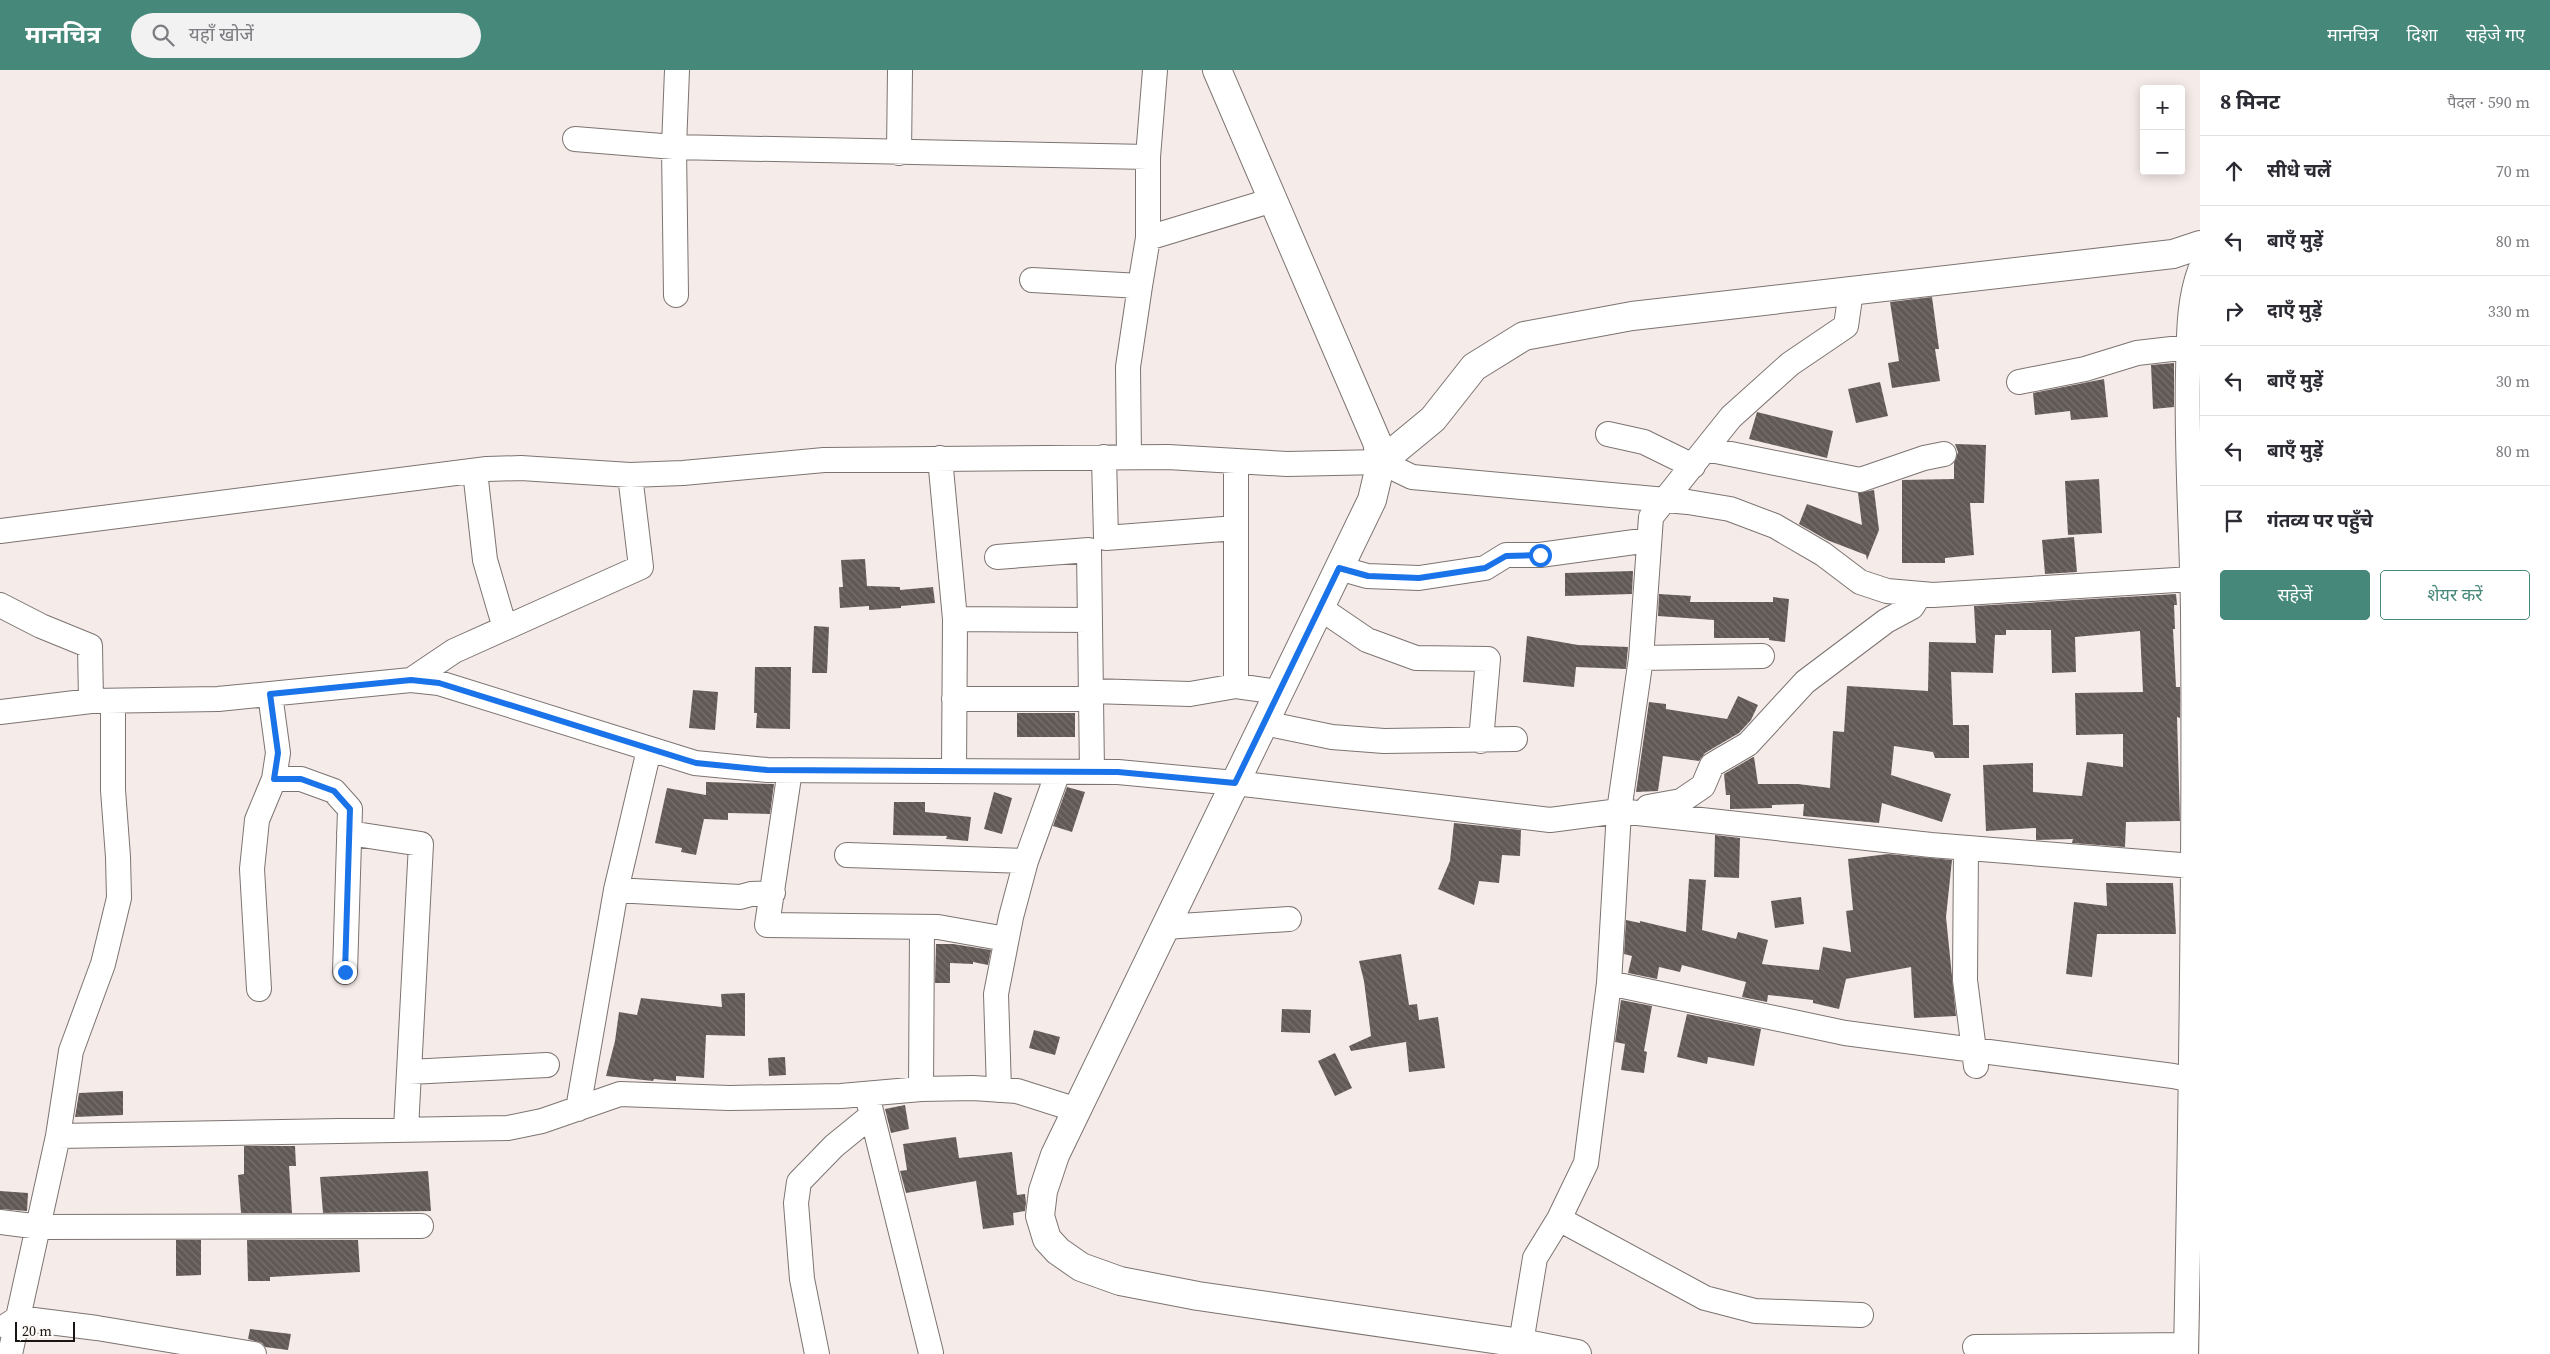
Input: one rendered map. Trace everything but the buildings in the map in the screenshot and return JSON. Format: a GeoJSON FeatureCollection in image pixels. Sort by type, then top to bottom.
{"type":"FeatureCollection","features":[{"type":"Feature","properties":{"kind":"main road"},"geometry":{"type":"LineString","coordinates":[[1217,70],[1377,442],[1381,462],[1372,500],[1076,1110],[1052,1164],[1043,1191],[1040,1216],[1047,1239],[1058,1251],[1080,1267],[1120,1281],[1198,1296],[1521,1343],[1577,1354]]}},
{"type":"Feature","properties":{"kind":"main road"},"geometry":{"type":"LineString","coordinates":[[1381,462],[1433,419],[1474,367],[1524,336],[1632,316],[2173,254],[2200,245]]}},
{"type":"Feature","properties":{"kind":"street"},"geometry":{"type":"LineString","coordinates":[[676,296],[674,147],[677,70]]}},
{"type":"Feature","properties":{"kind":"street"},"geometry":{"type":"LineString","coordinates":[[899,153],[900,70]]}},
{"type":"Feature","properties":{"kind":"street"},"geometry":{"type":"LineString","coordinates":[[1129,457],[1128,367],[1148,238],[1148,157],[1155,70]]}},
{"type":"Feature","properties":{"kind":"street"},"geometry":{"type":"LineString","coordinates":[[575,139],[674,147],[1148,157]]}},
{"type":"Feature","properties":{"kind":"street"},"geometry":{"type":"LineString","coordinates":[[1148,238],[1273,200]]}},
{"type":"Feature","properties":{"kind":"street"},"geometry":{"type":"LineString","coordinates":[[1975,1347],[2186,1350],[2196,1111],[2192,1080],[2197,1006],[2193,866],[2197,683],[2187,407],[2194,285],[2200,270]]}},
{"type":"Feature","properties":{"kind":"street"},"geometry":{"type":"LineString","coordinates":[[1032,280],[1140,286]]}},
{"type":"Feature","properties":{"kind":"street"},"geometry":{"type":"LineString","coordinates":[[1521,1343],[1535,1258],[1559,1219],[1586,1163],[1609,983],[1619,812],[1641,658],[1651,517],[1732,417],[1790,364],[1846,326],[1851,291]]}},
{"type":"Feature","properties":{"kind":"street"},"geometry":{"type":"LineString","coordinates":[[2019,382],[2085,369],[2137,353],[2189,347]]}},
{"type":"Feature","properties":{"kind":"street"},"geometry":{"type":"LineString","coordinates":[[1608,434],[1700,458],[1860,480],[1924,458],[1944,454]]}},
{"type":"Feature","properties":{"kind":"street"},"geometry":{"type":"LineString","coordinates":[[1104,457],[1106,538],[1236,528]]}},
{"type":"Feature","properties":{"kind":"street"},"geometry":{"type":"LineString","coordinates":[[0,531],[476,471],[521,468],[630,475],[683,473],[824,460],[1129,457],[1287,464],[1381,462],[1412,477],[1666,500],[1730,509],[1774,526],[1823,554],[1860,582],[1887,591],[1920,594],[1970,593],[2192,579]]}},
{"type":"Feature","properties":{"kind":"street"},"geometry":{"type":"LineString","coordinates":[[940,458],[955,618],[954,771]]}},
{"type":"Feature","properties":{"kind":"street"},"geometry":{"type":"LineString","coordinates":[[1236,461],[1236,686]]}},
{"type":"Feature","properties":{"kind":"street"},"geometry":{"type":"LineString","coordinates":[[476,471],[485,560],[505,628]]}},
{"type":"Feature","properties":{"kind":"street"},"geometry":{"type":"LineString","coordinates":[[411,680],[454,651],[641,567],[630,475]]}},
{"type":"Feature","properties":{"kind":"street"},"geometry":{"type":"LineString","coordinates":[[1339,568],[1368,576],[1419,578],[1485,568],[1506,556],[1540,555],[1649,540]]}},
{"type":"Feature","properties":{"kind":"street"},"geometry":{"type":"LineString","coordinates":[[997,557],[1089,550],[1092,772]]}},
{"type":"Feature","properties":{"kind":"street"},"geometry":{"type":"LineString","coordinates":[[0,712],[102,701],[218,699],[411,680],[439,683],[649,750],[696,763],[790,770],[1118,772],[1235,783],[1550,820],[1619,812],[1681,801],[1703,786],[1712,765],[1748,744],[1805,682],[1886,621],[1912,606],[1920,594]]}},
{"type":"Feature","properties":{"kind":"street"},"geometry":{"type":"LineString","coordinates":[[0,605],[41,626],[90,646],[102,701],[113,790],[118,857],[118,898],[103,964],[71,1052],[58,1136],[40,1227],[9,1324],[10,1354]]}},
{"type":"Feature","properties":{"kind":"street"},"geometry":{"type":"LineString","coordinates":[[1320,608],[1367,640],[1416,658],[1488,659],[1481,740]]}},
{"type":"Feature","properties":{"kind":"street"},"geometry":{"type":"LineString","coordinates":[[955,618],[1090,620]]}},
{"type":"Feature","properties":{"kind":"street"},"geometry":{"type":"LineString","coordinates":[[1641,658],[1762,656]]}},
{"type":"Feature","properties":{"kind":"street"},"geometry":{"type":"LineString","coordinates":[[954,699],[1190,694],[1236,686],[1279,692]]}},
{"type":"Feature","properties":{"kind":"street"},"geometry":{"type":"LineString","coordinates":[[258,989],[252,869],[258,820],[274,779],[278,753],[270,694]]}},
{"type":"Feature","properties":{"kind":"street"},"geometry":{"type":"LineString","coordinates":[[1264,723],[1332,737],[1384,741],[1515,739]]}},
{"type":"Feature","properties":{"kind":"street"},"geometry":{"type":"LineString","coordinates":[[578,1109],[616,890],[649,750]]}},
{"type":"Feature","properties":{"kind":"street"},"geometry":{"type":"LineString","coordinates":[[790,770],[767,925],[938,927],[1006,939]]}},
{"type":"Feature","properties":{"kind":"street"},"geometry":{"type":"LineString","coordinates":[[999,1090],[996,994],[1006,939],[1026,862],[1058,772]]}},
{"type":"Feature","properties":{"kind":"street"},"geometry":{"type":"LineString","coordinates":[[274,779],[301,779],[334,791],[350,809],[345,972]]}},
{"type":"Feature","properties":{"kind":"street"},"geometry":{"type":"LineString","coordinates":[[1619,812],[1966,848],[2193,866]]}},
{"type":"Feature","properties":{"kind":"street"},"geometry":{"type":"LineString","coordinates":[[349,833],[421,844],[406,1129]]}},
{"type":"Feature","properties":{"kind":"street"},"geometry":{"type":"LineString","coordinates":[[1966,848],[1965,980],[1975,1059]]}},
{"type":"Feature","properties":{"kind":"street"},"geometry":{"type":"LineString","coordinates":[[847,855],[1026,862]]}},
{"type":"Feature","properties":{"kind":"street"},"geometry":{"type":"LineString","coordinates":[[616,890],[740,897],[751,894],[772,893]]}},
{"type":"Feature","properties":{"kind":"street"},"geometry":{"type":"LineString","coordinates":[[1165,927],[1289,919]]}},
{"type":"Feature","properties":{"kind":"street"},"geometry":{"type":"LineString","coordinates":[[921,1089],[922,928]]}},
{"type":"Feature","properties":{"kind":"street"},"geometry":{"type":"LineString","coordinates":[[1609,983],[1975,1059],[2173,1076],[2192,1080]]}},
{"type":"Feature","properties":{"kind":"street"},"geometry":{"type":"LineString","coordinates":[[409,1072],[546,1065]]}},
{"type":"Feature","properties":{"kind":"street"},"geometry":{"type":"LineString","coordinates":[[58,1136],[508,1128],[542,1121],[620,1094],[869,1104],[921,1089],[999,1090],[1017,1091],[1076,1110]]}},
{"type":"Feature","properties":{"kind":"street"},"geometry":{"type":"LineString","coordinates":[[869,1104],[931,1354]]}},
{"type":"Feature","properties":{"kind":"street"},"geometry":{"type":"LineString","coordinates":[[817,1354],[802,1280],[796,1203],[800,1182],[834,1146],[869,1104]]}},
{"type":"Feature","properties":{"kind":"street"},"geometry":{"type":"LineString","coordinates":[[1559,1219],[1705,1298],[1755,1311],[1862,1315]]}},
{"type":"Feature","properties":{"kind":"street"},"geometry":{"type":"LineString","coordinates":[[0,1222],[40,1227],[421,1226]]}},
{"type":"Feature","properties":{"kind":"street"},"geometry":{"type":"LineString","coordinates":[[9,1324],[98,1328],[254,1354]]}},
{"type":"Feature","properties":{"kind":"route"},"geometry":{"type":"LineString","coordinates":[[345,972],[350,809],[334,791],[301,779],[274,779],[278,753],[270,694],[411,680],[439,683],[649,750],[696,763],[767,770],[1118,772],[1235,783],[1339,568],[1368,576],[1419,578],[1485,568],[1506,556],[1540,555]]}}]}
